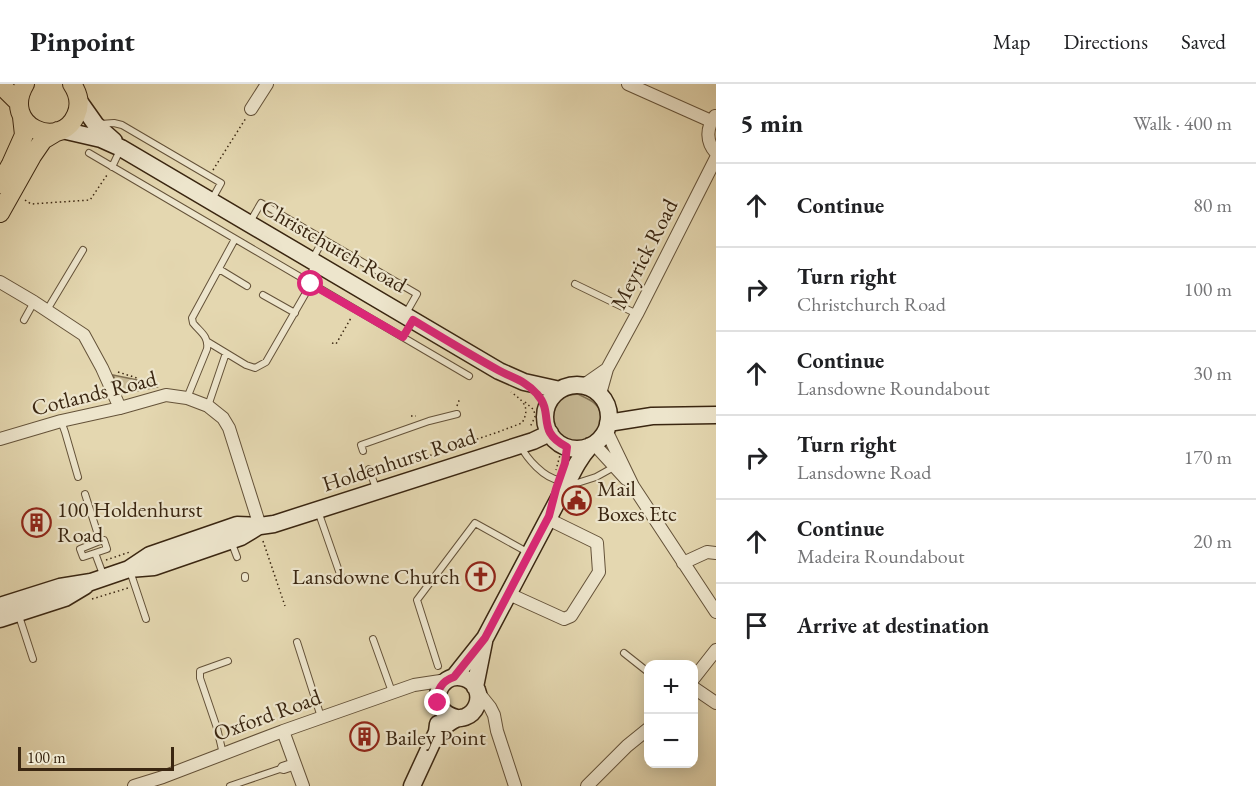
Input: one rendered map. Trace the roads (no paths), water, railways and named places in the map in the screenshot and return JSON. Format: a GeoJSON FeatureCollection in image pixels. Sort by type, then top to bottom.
{"type":"FeatureCollection","features":[{"type":"Feature","properties":{"kind":"main road"},"geometry":{"type":"LineString","coordinates":[[0,84],[20,110],[27,124],[42,132],[50,133],[60,130]]}},
{"type":"Feature","properties":{"kind":"main road"},"geometry":{"type":"LineString","coordinates":[[0,213],[6,188],[6,166],[24,135],[20,92],[25,84]]}},
{"type":"Feature","properties":{"kind":"main road"},"geometry":{"type":"LineString","coordinates":[[6,188],[43,140],[75,118],[78,110],[75,89]]}},
{"type":"Feature","properties":{"kind":"main road","name":"Christchurch Road"},"geometry":{"type":"LineString","coordinates":[[75,89],[96,125],[121,148]]}},
{"type":"Feature","properties":{"kind":"main road","name":"Christchurch Road"},"geometry":{"type":"LineString","coordinates":[[60,130],[101,139],[121,148],[499,371],[518,387],[538,394],[546,407]]}},
{"type":"Feature","properties":{"kind":"main road"},"geometry":{"type":"LineString","coordinates":[[437,732],[460,718],[470,715],[477,705],[476,689],[485,638],[549,517],[563,482],[580,456],[601,438],[607,427],[609,414],[604,400],[593,389],[584,385],[567,386],[553,396],[546,407],[546,423],[550,433],[554,439],[567,447],[583,448],[592,445]]}},
{"type":"Feature","properties":{"kind":"main road","name":"Christchurch Road"},"geometry":{"type":"LineString","coordinates":[[518,387],[560,390]]}},
{"type":"Feature","properties":{"kind":"main road"},"geometry":{"type":"LineString","coordinates":[[604,400],[652,416]]}},
{"type":"Feature","properties":{"kind":"main road"},"geometry":{"type":"LineString","coordinates":[[607,427],[652,416],[716,415]]}},
{"type":"Feature","properties":{"kind":"main road","name":"Holdenhurst Road"},"geometry":{"type":"LineString","coordinates":[[129,569],[150,555],[237,525],[268,525],[318,510],[372,478],[520,445],[550,433]]}},
{"type":"Feature","properties":{"kind":"main road"},"geometry":{"type":"LineString","coordinates":[[563,482],[567,447]]}},
{"type":"Feature","properties":{"kind":"main road","name":"Holdenhurst Road"},"geometry":{"type":"LineString","coordinates":[[0,606],[129,569],[154,567],[241,537],[260,526]]}},
{"type":"Feature","properties":{"kind":"main road","name":"Holdenhurst Road"},"geometry":{"type":"LineString","coordinates":[[0,619],[65,598],[97,580]]}},
{"type":"Feature","properties":{"kind":"main road"},"geometry":{"type":"LineString","coordinates":[[412,786],[437,732],[438,690],[446,674],[485,638]]}},
{"type":"Feature","properties":{"kind":"main road"},"geometry":{"type":"LineString","coordinates":[[446,674],[466,679],[476,689]]}},
{"type":"Feature","properties":{"kind":"main road"},"geometry":{"type":"LineString","coordinates":[[439,706],[450,717],[460,718]]}},
{"type":"Feature","properties":{"kind":"street"},"geometry":{"type":"LineString","coordinates":[[251,109],[267,84]]}},
{"type":"Feature","properties":{"kind":"street"},"geometry":{"type":"LineString","coordinates":[[628,84],[714,119],[708,131],[708,140],[716,153]]}},
{"type":"Feature","properties":{"kind":"street","name":"Meyrick Road"},"geometry":{"type":"LineString","coordinates":[[604,400],[607,369],[716,158]]}},
{"type":"Feature","properties":{"kind":"street"},"geometry":{"type":"LineString","coordinates":[[0,282],[84,335],[120,408]]}},
{"type":"Feature","properties":{"kind":"street","name":"Meyrick Road"},"geometry":{"type":"LineString","coordinates":[[584,385],[607,369]]}},
{"type":"Feature","properties":{"kind":"street","name":"Cotlands Road"},"geometry":{"type":"LineString","coordinates":[[0,439],[166,395],[187,398],[208,406],[223,418],[229,428],[260,526]]}},
{"type":"Feature","properties":{"kind":"street"},"geometry":{"type":"LineString","coordinates":[[607,427],[633,486],[716,612]]}},
{"type":"Feature","properties":{"kind":"street"},"geometry":{"type":"LineString","coordinates":[[592,445],[633,486]]}},
{"type":"Feature","properties":{"kind":"street"},"geometry":{"type":"LineString","coordinates":[[509,594],[564,619],[571,616],[599,572],[597,543],[549,517]]}},
{"type":"Feature","properties":{"kind":"street"},"geometry":{"type":"LineString","coordinates":[[683,563],[707,552],[716,553]]}},
{"type":"Feature","properties":{"kind":"street"},"geometry":{"type":"LineString","coordinates":[[698,672],[716,650]]}},
{"type":"Feature","properties":{"kind":"street","name":"Oxford Road"},"geometry":{"type":"LineString","coordinates":[[134,786],[164,781],[223,753],[446,674]]}},
{"type":"Feature","properties":{"kind":"street"},"geometry":{"type":"LineString","coordinates":[[414,684],[429,690],[439,706]]}},
{"type":"Feature","properties":{"kind":"street"},"geometry":{"type":"LineString","coordinates":[[476,689],[494,715],[515,786]]}},
{"type":"Feature","properties":{"kind":"street"},"geometry":{"type":"LineString","coordinates":[[698,691],[716,704]]}},
{"type":"Feature","properties":{"kind":"street"},"geometry":{"type":"LineString","coordinates":[[460,718],[478,714],[497,731]]}},
{"type":"Feature","properties":{"kind":"street"},"geometry":{"type":"LineString","coordinates":[[283,731],[303,786]]}},
{"type":"Feature","properties":{"kind":"street"},"geometry":{"type":"LineString","coordinates":[[587,786],[644,732]]}},
{"type":"Feature","properties":{"kind":"lane"},"geometry":{"type":"LineString","coordinates":[[96,125],[114,123],[122,125],[221,183],[195,215]]}},
{"type":"Feature","properties":{"kind":"lane"},"geometry":{"type":"LineString","coordinates":[[112,167],[121,148]]}},
{"type":"Feature","properties":{"kind":"lane"},"geometry":{"type":"LineString","coordinates":[[89,153],[469,376]]}},
{"type":"Feature","properties":{"kind":"lane"},"geometry":{"type":"LineString","coordinates":[[249,224],[261,203],[417,294],[403,337]]}},
{"type":"Feature","properties":{"kind":"lane"},"geometry":{"type":"LineString","coordinates":[[187,398],[208,342],[205,335],[193,323],[192,318],[235,239]]}},
{"type":"Feature","properties":{"kind":"lane"},"geometry":{"type":"LineString","coordinates":[[208,342],[246,365],[255,368],[266,362],[309,283],[323,240]]}},
{"type":"Feature","properties":{"kind":"lane"},"geometry":{"type":"LineString","coordinates":[[47,310],[82,250]]}},
{"type":"Feature","properties":{"kind":"lane"},"geometry":{"type":"LineString","coordinates":[[219,269],[247,286]]}},
{"type":"Feature","properties":{"kind":"lane"},"geometry":{"type":"LineString","coordinates":[[575,284],[637,314]]}},
{"type":"Feature","properties":{"kind":"lane"},"geometry":{"type":"LineString","coordinates":[[355,309],[363,291]]}},
{"type":"Feature","properties":{"kind":"lane"},"geometry":{"type":"LineString","coordinates":[[263,295],[294,313]]}},
{"type":"Feature","properties":{"kind":"lane"},"geometry":{"type":"LineString","coordinates":[[24,321],[34,302]]}},
{"type":"Feature","properties":{"kind":"lane"},"geometry":{"type":"LineString","coordinates":[[208,406],[226,353]]}},
{"type":"Feature","properties":{"kind":"lane"},"geometry":{"type":"LineString","coordinates":[[363,451],[361,445],[429,421],[457,414]]}},
{"type":"Feature","properties":{"kind":"lane"},"geometry":{"type":"LineString","coordinates":[[61,421],[78,477]]}},
{"type":"Feature","properties":{"kind":"lane"},"geometry":{"type":"LineString","coordinates":[[520,445],[541,471],[553,479],[571,485],[588,480],[614,467]]}},
{"type":"Feature","properties":{"kind":"lane"},"geometry":{"type":"LineString","coordinates":[[85,494],[100,541]]}},
{"type":"Feature","properties":{"kind":"lane"},"geometry":{"type":"LineString","coordinates":[[318,510],[341,578]]}},
{"type":"Feature","properties":{"kind":"lane"},"geometry":{"type":"LineString","coordinates":[[446,674],[417,600],[475,523],[530,554]]}},
{"type":"Feature","properties":{"kind":"lane"},"geometry":{"type":"LineString","coordinates":[[105,540],[107,549],[95,553],[83,557],[80,549],[105,540]]}},
{"type":"Feature","properties":{"kind":"lane"},"geometry":{"type":"LineString","coordinates":[[231,540],[237,557]]}},
{"type":"Feature","properties":{"kind":"lane"},"geometry":{"type":"LineString","coordinates":[[95,553],[97,580]]}},
{"type":"Feature","properties":{"kind":"lane"},"geometry":{"type":"LineString","coordinates":[[129,569],[146,619]]}},
{"type":"Feature","properties":{"kind":"lane"},"geometry":{"type":"LineString","coordinates":[[18,613],[33,659]]}},
{"type":"Feature","properties":{"kind":"lane"},"geometry":{"type":"LineString","coordinates":[[373,639],[392,692]]}},
{"type":"Feature","properties":{"kind":"lane"},"geometry":{"type":"LineString","coordinates":[[297,642],[321,717]]}},
{"type":"Feature","properties":{"kind":"lane"},"geometry":{"type":"LineString","coordinates":[[624,653],[644,669]]}},
{"type":"Feature","properties":{"kind":"lane"},"geometry":{"type":"LineString","coordinates":[[223,753],[200,678],[200,671],[228,662]]}},
{"type":"Feature","properties":{"kind":"lane"},"geometry":{"type":"LineString","coordinates":[[230,786],[280,769],[284,770],[295,764]]}},
{"type":"Feature","properties":{"kind":"place","name":"Mail Boxes Etc"},"geometry":{"type":"Point","coordinates":[576,501]}},
{"type":"Feature","properties":{"kind":"place","name":"100 Holdenhurst Road"},"geometry":{"type":"Point","coordinates":[36,522]}},
{"type":"Feature","properties":{"kind":"place","name":"Lansdowne Church"},"geometry":{"type":"Point","coordinates":[481,576]}},
{"type":"Feature","properties":{"kind":"place","name":"Bailey Point"},"geometry":{"type":"Point","coordinates":[364,737]}}]}
